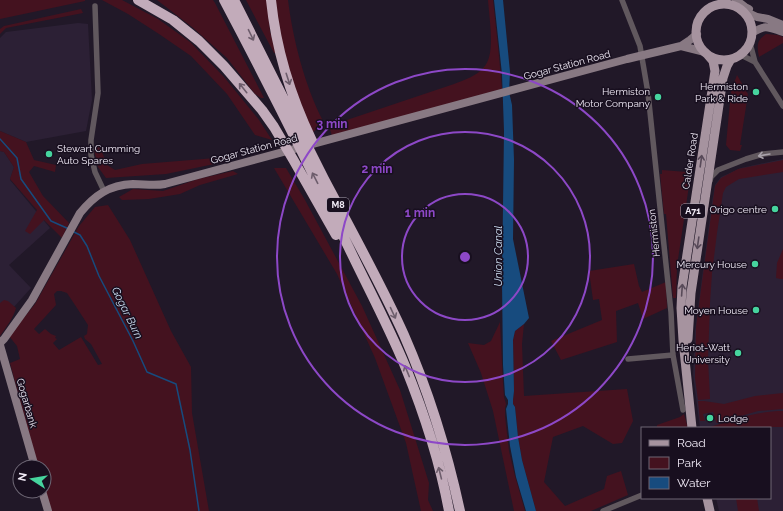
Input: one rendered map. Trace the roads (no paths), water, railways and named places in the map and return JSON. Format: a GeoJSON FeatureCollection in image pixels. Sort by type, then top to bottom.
{"type":"FeatureCollection","features":[{"type":"Feature","properties":{"kind":"highway","name":"M8"},"geometry":{"type":"LineString","coordinates":[[138,0],[173,20],[199,41],[224,66],[262,110],[298,167],[357,276],[387,326]]}},
{"type":"Feature","properties":{"kind":"highway","name":"M8"},"geometry":{"type":"LineString","coordinates":[[224,0],[331,210],[405,366],[421,408],[435,453],[449,511]]}},
{"type":"Feature","properties":{"kind":"highway","name":"M8"},"geometry":{"type":"LineString","coordinates":[[234,0],[383,291]]}},
{"type":"Feature","properties":{"kind":"highway","name":"M8"},"geometry":{"type":"LineString","coordinates":[[271,0],[279,49],[294,97],[309,136],[404,336],[422,379],[452,472],[460,511]]}},
{"type":"Feature","properties":{"kind":"main road"},"geometry":{"type":"LineString","coordinates":[[714,4],[735,4],[749,20],[752,33],[750,43],[741,55],[731,59],[718,59],[706,53],[699,44],[697,28],[700,18],[714,4]]}},
{"type":"Feature","properties":{"kind":"main road","name":"Calder Road"},"geometry":{"type":"LineString","coordinates":[[692,427],[681,308],[682,287],[715,71],[713,61],[706,53]]}},
{"type":"Feature","properties":{"kind":"main road","name":"Calder Road"},"geometry":{"type":"LineString","coordinates":[[686,370],[691,293],[703,204],[723,78],[731,59]]}},
{"type":"Feature","properties":{"kind":"main road"},"geometry":{"type":"LineString","coordinates":[[707,499],[710,511]]}},
{"type":"Feature","properties":{"kind":"street","name":"Hermiston"},"geometry":{"type":"LineString","coordinates":[[622,0],[640,46],[648,93],[671,312],[673,355],[683,410]]}},
{"type":"Feature","properties":{"kind":"street"},"geometry":{"type":"LineString","coordinates":[[735,4],[757,16],[783,25]]}},
{"type":"Feature","properties":{"kind":"street"},"geometry":{"type":"LineString","coordinates":[[95,6],[98,93],[91,140],[91,155],[95,172],[104,191]]}},
{"type":"Feature","properties":{"kind":"street"},"geometry":{"type":"LineString","coordinates":[[752,33],[760,28],[767,27],[783,32]]}},
{"type":"Feature","properties":{"kind":"street","name":"Gogar Station Road"},"geometry":{"type":"LineString","coordinates":[[0,344],[32,300],[80,213],[89,202],[104,191],[120,185],[133,184],[154,186],[165,184],[522,87],[681,46],[697,34]]}},
{"type":"Feature","properties":{"kind":"street"},"geometry":{"type":"LineString","coordinates":[[750,43],[755,62],[783,106]]}},
{"type":"Feature","properties":{"kind":"street","name":"Gogar Station Road"},"geometry":{"type":"LineString","coordinates":[[681,46],[706,53]]}},
{"type":"Feature","properties":{"kind":"street"},"geometry":{"type":"LineString","coordinates":[[741,55],[755,62]]}},
{"type":"Feature","properties":{"kind":"street"},"geometry":{"type":"LineString","coordinates":[[703,204],[711,177],[718,170],[763,154],[783,152]]}},
{"type":"Feature","properties":{"kind":"street","name":"Gogarbank"},"geometry":{"type":"LineString","coordinates":[[0,344],[33,459]]}},
{"type":"Feature","properties":{"kind":"street"},"geometry":{"type":"LineString","coordinates":[[628,359],[673,355]]}},
{"type":"Feature","properties":{"kind":"street"},"geometry":{"type":"LineString","coordinates":[[603,511],[641,495]]}},
{"type":"Feature","properties":{"kind":"street"},"geometry":{"type":"LineString","coordinates":[[44,499],[48,511]]}},
{"type":"Feature","properties":{"kind":"water"},"geometry":{"type":"Polygon","coordinates":[[[494,0],[503,0],[510,72],[509,92],[512,105],[514,160],[513,239],[529,318],[515,331],[513,340],[513,404],[515,407],[522,460],[536,511],[526,511],[516,477],[510,446],[506,409],[508,400],[505,395],[503,365],[502,281],[504,131],[502,74],[494,0]]]}},
{"type":"Feature","properties":{"kind":"waterway","name":"Gogar Burn"},"geometry":{"type":"LineString","coordinates":[[0,139],[17,158],[21,179],[51,221],[69,229]]}},
{"type":"Feature","properties":{"kind":"waterway","name":"Gogar Burn"},"geometry":{"type":"LineString","coordinates":[[74,232],[80,235],[87,246],[99,276],[133,341],[147,372],[176,384],[190,450],[199,511]]}},
{"type":"Feature","properties":{"kind":"place","name":"Hermiston Park & Ride"},"geometry":{"type":"Point","coordinates":[756,92]}},
{"type":"Feature","properties":{"kind":"place","name":"Hermiston Motor Company"},"geometry":{"type":"Point","coordinates":[658,97]}},
{"type":"Feature","properties":{"kind":"place","name":"Stewart Cumming Auto Spares"},"geometry":{"type":"Point","coordinates":[49,154]}},
{"type":"Feature","properties":{"kind":"place","name":"Origo centre"},"geometry":{"type":"Point","coordinates":[775,209]}},
{"type":"Feature","properties":{"kind":"place","name":"Mercury House"},"geometry":{"type":"Point","coordinates":[755,264]}},
{"type":"Feature","properties":{"kind":"place","name":"Moyen House"},"geometry":{"type":"Point","coordinates":[756,310]}},
{"type":"Feature","properties":{"kind":"place","name":"Heriot-Watt University"},"geometry":{"type":"Point","coordinates":[738,353]}},
{"type":"Feature","properties":{"kind":"place","name":"Lodge"},"geometry":{"type":"Point","coordinates":[710,418]}},
{"type":"Feature","properties":{"kind":"water label","name":"Union Canal"},"geometry":{"type":"Point","coordinates":[498,256]}}]}
